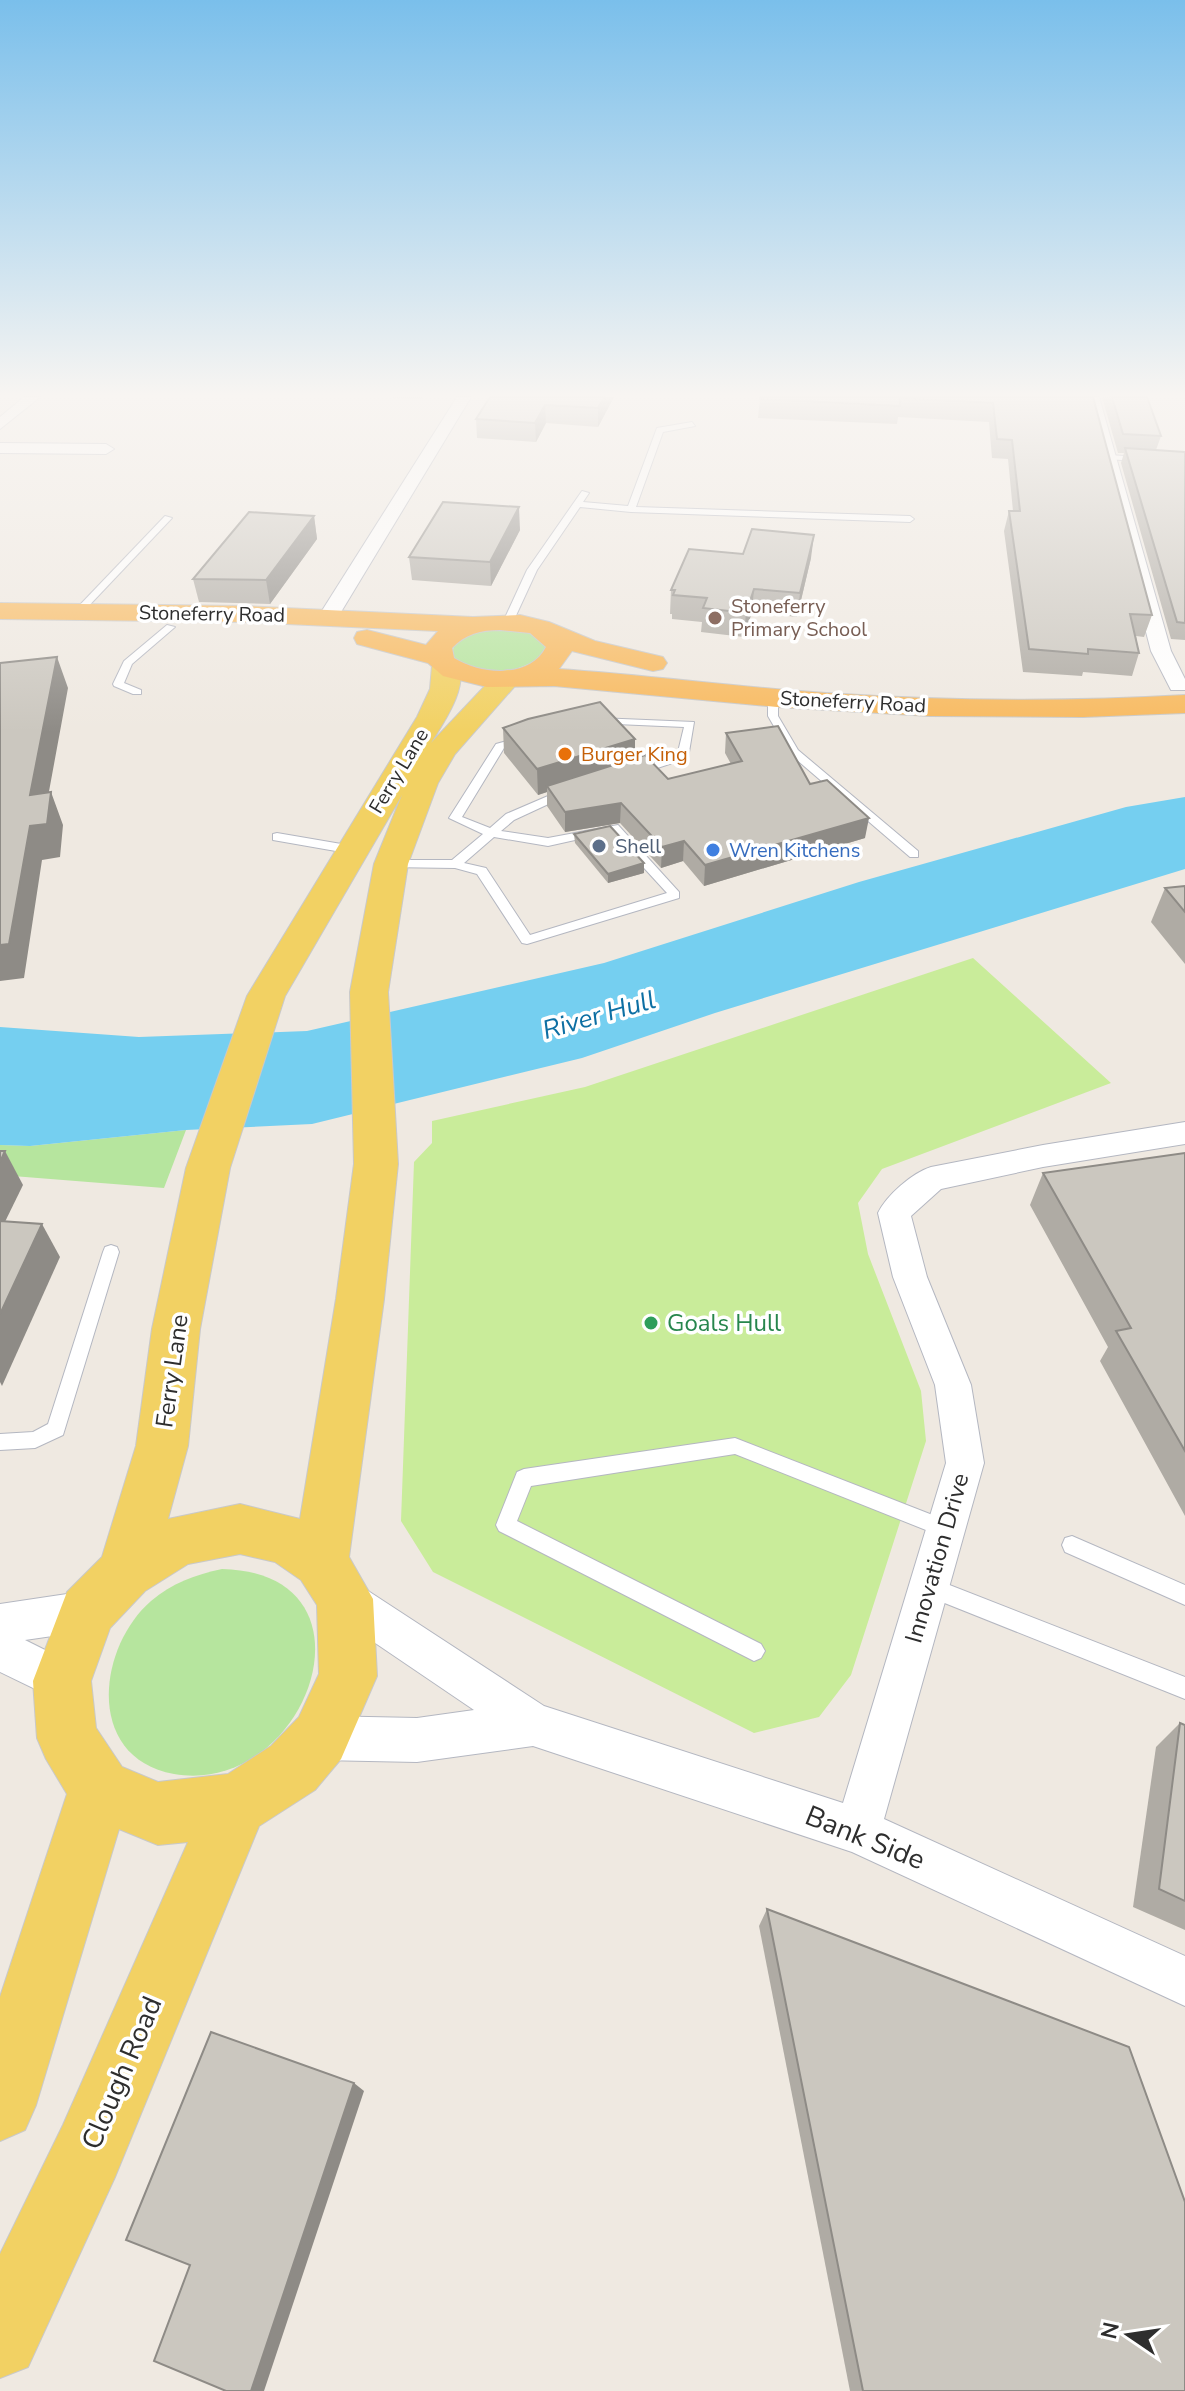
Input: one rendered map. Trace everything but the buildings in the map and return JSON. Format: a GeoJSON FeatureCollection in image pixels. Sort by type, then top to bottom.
{"type":"FeatureCollection","features":[{"type":"Feature","properties":{"kind":"highway","name":"Stoneferry Road"},"geometry":{"type":"LineString","coordinates":[[0,611],[328,617],[472,625],[508,622],[548,632],[586,647],[655,664],[776,679],[955,690],[1183,692]]}},
{"type":"Feature","properties":{"kind":"highway"},"geometry":{"type":"LineString","coordinates":[[442,662],[438,648],[444,638],[472,625]]}},
{"type":"Feature","properties":{"kind":"highway","name":"Stoneferry Road"},"geometry":{"type":"LineString","coordinates":[[0,626],[170,627],[355,636],[385,641],[473,677],[640,683],[773,698],[1019,710],[1092,710],[1183,692]]}},
{"type":"Feature","properties":{"kind":"highway"},"geometry":{"type":"LineString","coordinates":[[515,677],[538,671],[558,656],[560,647],[548,632]]}},
{"type":"Feature","properties":{"kind":"main road","name":"Ferry Lane"},"geometry":{"type":"LineString","coordinates":[[106,1592],[162,1446],[176,1329],[208,1168],[266,996],[432,717],[444,689],[442,662]]}},
{"type":"Feature","properties":{"kind":"main road","name":"Ferry Lane"},"geometry":{"type":"LineString","coordinates":[[333,1581],[376,1164],[369,992],[391,864],[422,783],[442,750],[515,677]]}},
{"type":"Feature","properties":{"kind":"main road"},"geometry":{"type":"LineString","coordinates":[[240,1529],[287,1539],[333,1581],[348,1676],[320,1738],[293,1768],[237,1804],[158,1814],[100,1789],[67,1738],[62,1681],[106,1592],[178,1540],[240,1529]]}},
{"type":"Feature","properties":{"kind":"main road"},"geometry":{"type":"LineString","coordinates":[[0,2105],[100,1789]]}},
{"type":"Feature","properties":{"kind":"main road","name":"Clough Road"},"geometry":{"type":"LineString","coordinates":[[0,2339],[89,2151],[237,1804]]}},
{"type":"Feature","properties":{"kind":"street"},"geometry":{"type":"LineString","coordinates":[[328,617],[395,509]]}},
{"type":"Feature","properties":{"kind":"street"},"geometry":{"type":"LineString","coordinates":[[1123,509],[1161,651],[1183,692]]}},
{"type":"Feature","properties":{"kind":"street","name":"Innovation Drive"},"geometry":{"type":"LineString","coordinates":[[858,1831],[965,1463],[953,1385],[910,1277],[894,1213],[931,1179],[1043,1156],[1185,1133]]}},
{"type":"Feature","properties":{"kind":"street","name":"Bank Side"},"geometry":{"type":"LineString","coordinates":[[333,1581],[533,1724],[858,1831],[1185,1981]]}},
{"type":"Feature","properties":{"kind":"street"},"geometry":{"type":"LineString","coordinates":[[0,1624],[106,1592]]}},
{"type":"Feature","properties":{"kind":"street"},"geometry":{"type":"LineString","coordinates":[[0,1650],[62,1681]]}},
{"type":"Feature","properties":{"kind":"street","name":"Bank Side"},"geometry":{"type":"LineString","coordinates":[[320,1738],[417,1740],[533,1724]]}},
{"type":"Feature","properties":{"kind":"lane"},"geometry":{"type":"LineString","coordinates":[[508,622],[532,570],[574,509]]}},
{"type":"Feature","properties":{"kind":"lane"},"geometry":{"type":"LineString","coordinates":[[626,509],[910,519]]}},
{"type":"Feature","properties":{"kind":"lane"},"geometry":{"type":"LineString","coordinates":[[79,611],[168,518]]}},
{"type":"Feature","properties":{"kind":"lane"},"geometry":{"type":"LineString","coordinates":[[137,692],[118,684],[128,663],[170,627]]}},
{"type":"Feature","properties":{"kind":"lane"},"geometry":{"type":"LineString","coordinates":[[773,698],[773,716],[794,752],[914,854]]}},
{"type":"Feature","properties":{"kind":"lane"},"geometry":{"type":"LineString","coordinates":[[590,721],[690,724],[682,758],[623,775]]}},
{"type":"Feature","properties":{"kind":"lane"},"geometry":{"type":"LineString","coordinates":[[606,721],[617,733]]}},
{"type":"Feature","properties":{"kind":"lane"},"geometry":{"type":"LineString","coordinates":[[391,864],[455,864],[482,871],[527,940],[675,895],[614,828],[548,842],[491,833],[455,818],[500,746],[545,734]]}},
{"type":"Feature","properties":{"kind":"lane"},"geometry":{"type":"LineString","coordinates":[[638,756],[649,768]]}},
{"type":"Feature","properties":{"kind":"lane"},"geometry":{"type":"LineString","coordinates":[[455,864],[510,817],[584,786]]}},
{"type":"Feature","properties":{"kind":"lane"},"geometry":{"type":"LineString","coordinates":[[277,837],[353,850]]}},
{"type":"Feature","properties":{"kind":"lane"},"geometry":{"type":"LineString","coordinates":[[0,1442],[35,1440],[56,1429],[111,1252]]}},
{"type":"Feature","properties":{"kind":"lane"},"geometry":{"type":"LineString","coordinates":[[754,1651],[506,1525],[524,1478],[735,1446],[946,1529]]}},
{"type":"Feature","properties":{"kind":"lane"},"geometry":{"type":"LineString","coordinates":[[1072,1545],[1185,1595]]}},
{"type":"Feature","properties":{"kind":"lane"},"geometry":{"type":"LineString","coordinates":[[929,1587],[1185,1688]]}},
{"type":"Feature","properties":{"kind":"green space"},"geometry":{"type":"Polygon","coordinates":[[[509,628],[533,634],[545,644],[546,651],[526,665],[500,672],[473,669],[452,656],[454,644],[470,633],[509,628]]]}},
{"type":"Feature","properties":{"kind":"green space","name":"Goals Hull"},"geometry":{"type":"Polygon","coordinates":[[[973,958],[1111,1083],[882,1169],[858,1203],[868,1254],[921,1391],[926,1441],[851,1675],[819,1717],[754,1733],[433,1572],[401,1521],[414,1162],[432,1143],[432,1121],[585,1087],[973,958]]]}},
{"type":"Feature","properties":{"kind":"green space"},"geometry":{"type":"Polygon","coordinates":[[[186,1130],[164,1188],[0,1175],[0,1145],[30,1146],[186,1130]]]}},
{"type":"Feature","properties":{"kind":"green space"},"geometry":{"type":"Polygon","coordinates":[[[222,1569],[273,1580],[303,1606],[315,1642],[310,1682],[291,1720],[261,1752],[221,1772],[174,1774],[145,1764],[125,1747],[113,1725],[109,1699],[111,1672],[119,1646],[133,1621],[151,1601],[184,1580],[222,1569]]]}},
{"type":"Feature","properties":{"kind":"water","name":"River Hull"},"geometry":{"type":"Polygon","coordinates":[[[1185,797],[1185,869],[715,1013],[582,1058],[312,1124],[186,1130],[30,1146],[0,1145],[0,1027],[139,1037],[307,1031],[604,963],[859,882],[1126,807],[1185,797]]]}},
{"type":"Feature","properties":{"kind":"place","name":"Stoneferry Primary School"},"geometry":{"type":"Point","coordinates":[715,618]}},
{"type":"Feature","properties":{"kind":"place","name":"Burger King"},"geometry":{"type":"Point","coordinates":[565,754]}},
{"type":"Feature","properties":{"kind":"place","name":"Shell"},"geometry":{"type":"Point","coordinates":[599,846]}},
{"type":"Feature","properties":{"kind":"place","name":"Wren Kitchens"},"geometry":{"type":"Point","coordinates":[713,850]}},
{"type":"Feature","properties":{"kind":"place","name":"Goals Hull"},"geometry":{"type":"Point","coordinates":[651,1323]}}]}
